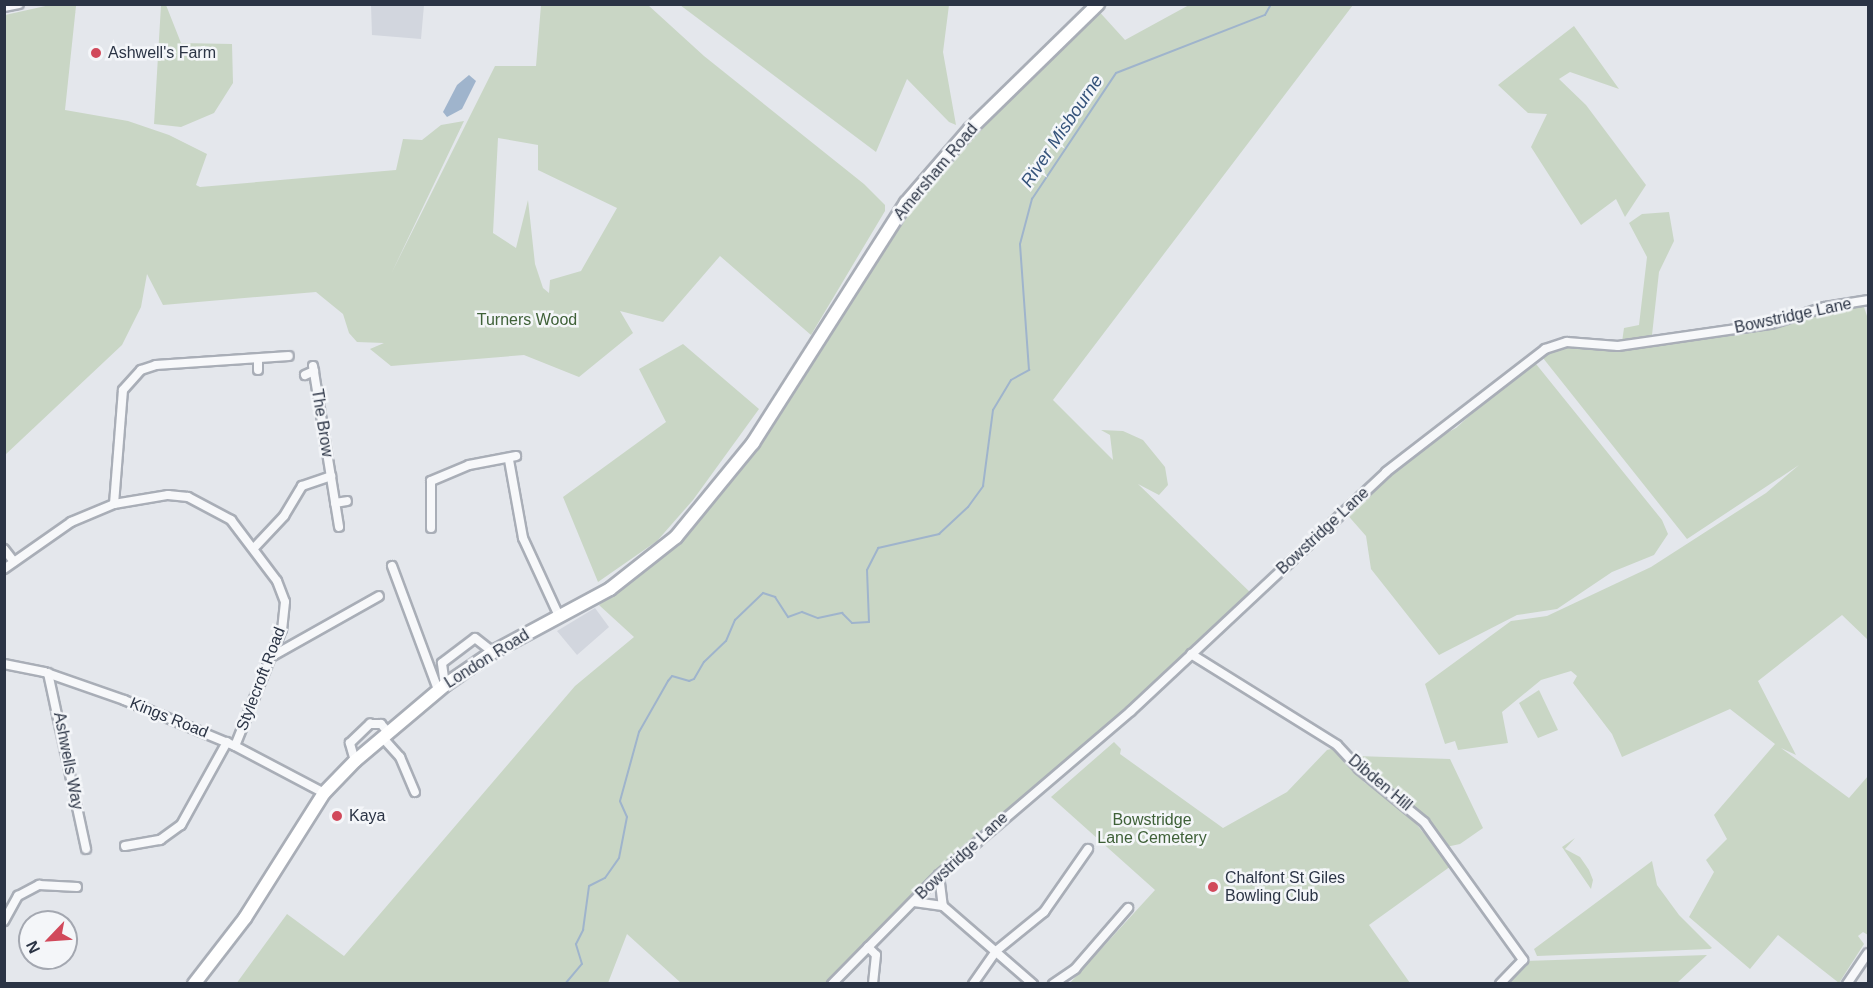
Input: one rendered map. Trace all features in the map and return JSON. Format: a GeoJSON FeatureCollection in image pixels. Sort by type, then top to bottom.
{"type":"FeatureCollection","features":[{"type":"Feature","properties":{"kind":"highway","name":"Amersham Road"},"geometry":{"type":"LineString","coordinates":[[806,364],[906,203],[970,129],[1095,5]]}},
{"type":"Feature","properties":{"kind":"highway","name":"London Road"},"geometry":{"type":"LineString","coordinates":[[194,984],[245,918],[324,794],[355,761],[441,688],[492,652],[610,589],[676,537],[753,443],[806,364]]}},
{"type":"Feature","properties":{"kind":"street"},"geometry":{"type":"LineString","coordinates":[[4,7],[18,4]]}},
{"type":"Feature","properties":{"kind":"street","name":"Bowstridge Lane"},"geometry":{"type":"LineString","coordinates":[[832,984],[939,874],[1191,654],[1386,472],[1545,349],[1567,342],[1618,346],[1759,326],[1869,300]]}},
{"type":"Feature","properties":{"kind":"street"},"geometry":{"type":"LineString","coordinates":[[114,504],[123,390],[141,370],[156,365],[289,356]]}},
{"type":"Feature","properties":{"kind":"street"},"geometry":{"type":"LineString","coordinates":[[258,359],[258,370]]}},
{"type":"Feature","properties":{"kind":"street","name":"The Brow"},"geometry":{"type":"LineString","coordinates":[[311,371],[339,527]]}},
{"type":"Feature","properties":{"kind":"street"},"geometry":{"type":"LineString","coordinates":[[430,528],[431,481],[469,465],[512,458],[523,538],[559,616]]}},
{"type":"Feature","properties":{"kind":"street","name":"The Brow"},"geometry":{"type":"LineString","coordinates":[[254,548],[284,516],[302,486],[331,476]]}},
{"type":"Feature","properties":{"kind":"street","name":"Stylecroft Road"},"geometry":{"type":"LineString","coordinates":[[4,569],[71,522],[114,504],[168,495],[188,497],[231,520],[277,581],[285,602],[282,629],[235,746]]}},
{"type":"Feature","properties":{"kind":"street"},"geometry":{"type":"LineString","coordinates":[[335,503],[347,501]]}},
{"type":"Feature","properties":{"kind":"street"},"geometry":{"type":"LineString","coordinates":[[4,549],[14,562]]}},
{"type":"Feature","properties":{"kind":"street"},"geometry":{"type":"LineString","coordinates":[[392,566],[441,688]]}},
{"type":"Feature","properties":{"kind":"street"},"geometry":{"type":"LineString","coordinates":[[269,658],[379,596]]}},
{"type":"Feature","properties":{"kind":"street"},"geometry":{"type":"LineString","coordinates":[[441,688],[442,663],[475,638],[492,652]]}},
{"type":"Feature","properties":{"kind":"street","name":"Dibden Hill"},"geometry":{"type":"LineString","coordinates":[[1191,654],[1337,745],[1359,769],[1410,806],[1523,960],[1500,984]]}},
{"type":"Feature","properties":{"kind":"street","name":"Kings Road"},"geometry":{"type":"LineString","coordinates":[[4,664],[48,674],[227,742],[324,794]]}},
{"type":"Feature","properties":{"kind":"street","name":"Ashwells Way"},"geometry":{"type":"LineString","coordinates":[[48,674],[86,849]]}},
{"type":"Feature","properties":{"kind":"street"},"geometry":{"type":"LineString","coordinates":[[355,761],[350,743],[370,724],[381,724],[385,735],[400,757],[415,792]]}},
{"type":"Feature","properties":{"kind":"street"},"geometry":{"type":"LineString","coordinates":[[125,846],[160,840],[181,825],[227,742]]}},
{"type":"Feature","properties":{"kind":"street"},"geometry":{"type":"LineString","coordinates":[[973,984],[996,951],[1044,912],[1088,849]]}},
{"type":"Feature","properties":{"kind":"street"},"geometry":{"type":"LineString","coordinates":[[939,874],[943,906]]}},
{"type":"Feature","properties":{"kind":"street"},"geometry":{"type":"LineString","coordinates":[[4,921],[18,896],[39,885],[76,887]]}},
{"type":"Feature","properties":{"kind":"street"},"geometry":{"type":"LineString","coordinates":[[914,902],[943,906],[1033,984]]}},
{"type":"Feature","properties":{"kind":"street"},"geometry":{"type":"LineString","coordinates":[[1053,984],[1075,969],[1128,908]]}},
{"type":"Feature","properties":{"kind":"street"},"geometry":{"type":"LineString","coordinates":[[868,947],[876,955],[878,969],[873,984]]}},
{"type":"Feature","properties":{"kind":"street"},"geometry":{"type":"LineString","coordinates":[[1847,984],[1869,953]]}},
{"type":"Feature","properties":{"kind":"shaded area"},"geometry":{"type":"Polygon","coordinates":[[[371,5],[424,5],[421,39],[372,35],[371,5]]]}},
{"type":"Feature","properties":{"kind":"shaded area"},"geometry":{"type":"Polygon","coordinates":[[[595,608],[609,627],[577,655],[557,631],[595,608]]]}},
{"type":"Feature","properties":{"kind":"green space","name":"Turners Wood"},"geometry":{"type":"Polygon","coordinates":[[[50,5],[76,6],[65,110],[128,121],[169,135],[207,154],[196,185],[200,187],[396,170],[403,139],[422,140],[441,125],[464,121],[392,272],[495,66],[536,66],[541,5],[648,5],[704,56],[864,184],[885,205],[885,211],[811,335],[720,256],[663,322],[620,311],[633,333],[579,377],[524,355],[391,366],[370,349],[384,343],[357,342],[349,333],[343,314],[316,292],[163,305],[147,274],[141,307],[122,345],[5,455],[5,15],[50,5]],[[498,138],[493,233],[516,248],[528,200],[535,264],[543,288],[549,293],[550,280],[581,271],[617,208],[538,170],[538,145],[498,138]]]}},
{"type":"Feature","properties":{"kind":"green space"},"geometry":{"type":"Polygon","coordinates":[[[161,5],[166,5],[181,43],[232,44],[233,83],[214,113],[181,127],[154,124],[161,5]]]}},
{"type":"Feature","properties":{"kind":"green space"},"geometry":{"type":"Polygon","coordinates":[[[680,5],[949,5],[943,52],[956,125],[949,122],[907,79],[876,152],[680,5]]]}},
{"type":"Feature","properties":{"kind":"green space"},"geometry":{"type":"Polygon","coordinates":[[[1189,5],[1353,5],[1053,400],[1113,460],[1110,435],[1101,430],[1123,431],[1143,440],[1165,467],[1168,485],[1159,495],[1138,484],[1253,595],[1131,711],[953,854],[939,875],[827,983],[681,983],[627,934],[608,983],[236,984],[287,914],[344,956],[575,686],[634,637],[599,605],[676,537],[761,431],[906,203],[1095,7],[1125,40],[1189,5]]]}},
{"type":"Feature","properties":{"kind":"green space"},"geometry":{"type":"Polygon","coordinates":[[[1574,26],[1619,89],[1570,72],[1559,79],[1586,105],[1646,185],[1625,217],[1616,199],[1581,225],[1531,147],[1547,114],[1528,113],[1498,85],[1574,26]]]}},
{"type":"Feature","properties":{"kind":"green space"},"geometry":{"type":"Polygon","coordinates":[[[1669,212],[1674,241],[1659,272],[1652,335],[1622,342],[1624,328],[1639,325],[1647,257],[1629,223],[1642,214],[1669,212]]]}},
{"type":"Feature","properties":{"kind":"green space"},"geometry":{"type":"Polygon","coordinates":[[[1862,301],[1868,319],[1868,640],[1842,615],[1758,681],[1796,755],[1781,748],[1849,798],[1868,776],[1868,935],[1863,932],[1858,936],[1864,944],[1839,983],[1778,935],[1750,969],[1689,917],[1714,872],[1706,860],[1727,839],[1714,815],[1775,744],[1730,709],[1622,757],[1612,734],[1573,683],[1577,676],[1571,671],[1541,680],[1502,712],[1508,743],[1458,750],[1455,741],[1445,744],[1425,684],[1511,621],[1547,616],[1651,567],[1766,493],[1799,465],[1687,539],[1539,353],[1545,349],[1604,346],[1771,324],[1862,301]]]}},
{"type":"Feature","properties":{"kind":"green space"},"geometry":{"type":"Polygon","coordinates":[[[683,344],[759,409],[693,500],[657,541],[598,582],[563,497],[666,422],[639,369],[683,344]]]}},
{"type":"Feature","properties":{"kind":"green space"},"geometry":{"type":"Polygon","coordinates":[[[1532,359],[1662,520],[1668,534],[1654,555],[1612,572],[1557,609],[1517,615],[1439,655],[1371,569],[1366,536],[1344,511],[1416,449],[1456,428],[1532,359]]]}},
{"type":"Feature","properties":{"kind":"green space"},"geometry":{"type":"Polygon","coordinates":[[[1539,690],[1558,730],[1538,738],[1519,703],[1539,690]]]}},
{"type":"Feature","properties":{"kind":"green space","name":"Bowstridge Lane Cemetery"},"geometry":{"type":"Polygon","coordinates":[[[1114,742],[1121,749],[1120,754],[1223,828],[1287,792],[1327,750],[1335,748],[1365,783],[1397,801],[1451,866],[1369,925],[1410,983],[1070,983],[1155,890],[1051,797],[1114,742]]]}},
{"type":"Feature","properties":{"kind":"green space"},"geometry":{"type":"Polygon","coordinates":[[[1356,756],[1450,759],[1483,828],[1460,844],[1446,847],[1410,803],[1365,770],[1356,756]]]}},
{"type":"Feature","properties":{"kind":"green space"},"geometry":{"type":"Polygon","coordinates":[[[1575,838],[1565,849],[1580,857],[1589,870],[1593,880],[1591,889],[1562,847],[1575,838]]]}},
{"type":"Feature","properties":{"kind":"green space"},"geometry":{"type":"Polygon","coordinates":[[[1652,861],[1657,885],[1679,915],[1712,948],[1537,956],[1534,949],[1652,861]]]}},
{"type":"Feature","properties":{"kind":"green space"},"geometry":{"type":"Polygon","coordinates":[[[1707,955],[1677,983],[1504,984],[1525,961],[1707,955]]]}},
{"type":"Feature","properties":{"kind":"water"},"geometry":{"type":"Polygon","coordinates":[[[469,75],[476,81],[462,109],[447,117],[443,112],[457,85],[469,75]]]}},
{"type":"Feature","properties":{"kind":"waterway","name":"River Misbourne"},"geometry":{"type":"LineString","coordinates":[[565,984],[582,964],[576,944],[583,930],[589,886],[605,878],[619,858],[627,817],[620,801],[639,732],[668,681],[672,676],[689,681],[694,679],[704,662],[726,641],[735,620],[763,593],[775,597],[788,617],[802,612],[818,618],[842,613],[852,623],[869,622],[867,570],[878,548],[939,534],[968,507],[983,486],[993,410],[1011,380],[1029,370],[1020,244],[1032,199],[1116,73],[1265,15],[1271,4]]}},
{"type":"Feature","properties":{"kind":"place","name":"Ashwell's Farm"},"geometry":{"type":"Point","coordinates":[96,53]}},
{"type":"Feature","properties":{"kind":"place","name":"Kaya"},"geometry":{"type":"Point","coordinates":[337,816]}},
{"type":"Feature","properties":{"kind":"place","name":"Chalfont St Giles Bowling Club"},"geometry":{"type":"Point","coordinates":[1213,887]}}]}
